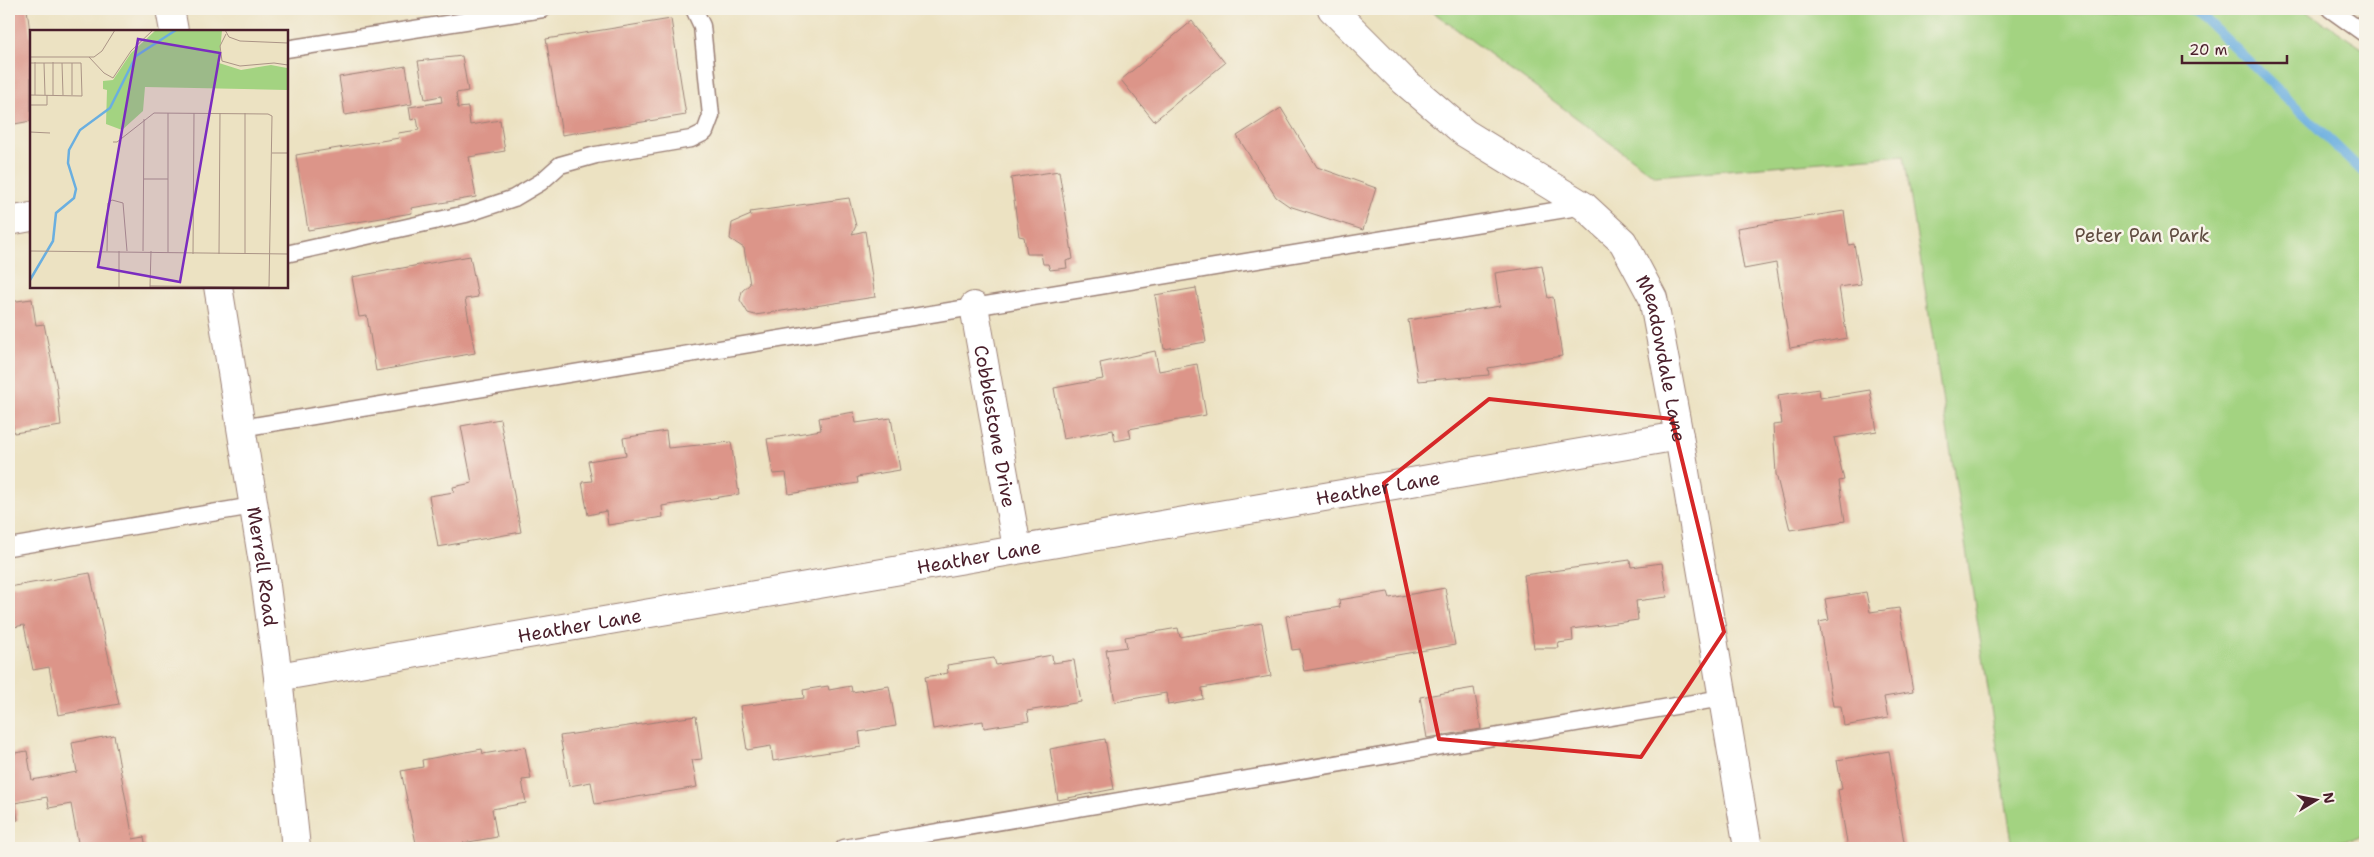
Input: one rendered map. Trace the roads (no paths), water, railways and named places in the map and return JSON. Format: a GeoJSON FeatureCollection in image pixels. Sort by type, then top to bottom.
{"type":"FeatureCollection","features":[{"type":"Feature","properties":{"kind":"street"},"geometry":{"type":"LineString","coordinates":[[170,9],[174,30]]}},
{"type":"Feature","properties":{"kind":"street","name":"Meadowdale Lane"},"geometry":{"type":"LineString","coordinates":[[1332,9],[1404,81],[1465,132],[1584,206],[1622,242],[1653,298],[1679,436],[1748,848]]}},
{"type":"Feature","properties":{"kind":"street"},"geometry":{"type":"LineString","coordinates":[[9,221],[30,217]]}},
{"type":"Feature","properties":{"kind":"street","name":"Merrell Road"},"geometry":{"type":"LineString","coordinates":[[218,288],[278,677],[296,848]]}},
{"type":"Feature","properties":{"kind":"street","name":"Cobblestone Drive"},"geometry":{"type":"LineString","coordinates":[[974,306],[1017,548]]}},
{"type":"Feature","properties":{"kind":"street","name":"Heather Lane"},"geometry":{"type":"LineString","coordinates":[[278,677],[1017,548],[1679,436]]}},
{"type":"Feature","properties":{"kind":"lane"},"geometry":{"type":"LineString","coordinates":[[288,49],[543,9]]}},
{"type":"Feature","properties":{"kind":"lane"},"geometry":{"type":"LineString","coordinates":[[288,254],[466,214],[514,198],[541,182],[560,165],[596,155],[690,139],[705,132],[711,116],[702,26],[694,9]]}},
{"type":"Feature","properties":{"kind":"lane"},"geometry":{"type":"LineString","coordinates":[[2330,9],[2365,34]]}},
{"type":"Feature","properties":{"kind":"lane"},"geometry":{"type":"LineString","coordinates":[[240,428],[1584,206]]}},
{"type":"Feature","properties":{"kind":"lane"},"geometry":{"type":"LineString","coordinates":[[9,547],[253,506]]}},
{"type":"Feature","properties":{"kind":"lane"},"geometry":{"type":"LineString","coordinates":[[844,848],[1722,698]]}},
{"type":"Feature","properties":{"kind":"waterway"},"geometry":{"type":"LineString","coordinates":[[2189,9],[2197,11],[2365,174]]}},
{"type":"Feature","properties":{"kind":"park label","name":"Peter Pan Park"},"geometry":{"type":"Point","coordinates":[2142,235]}}]}
